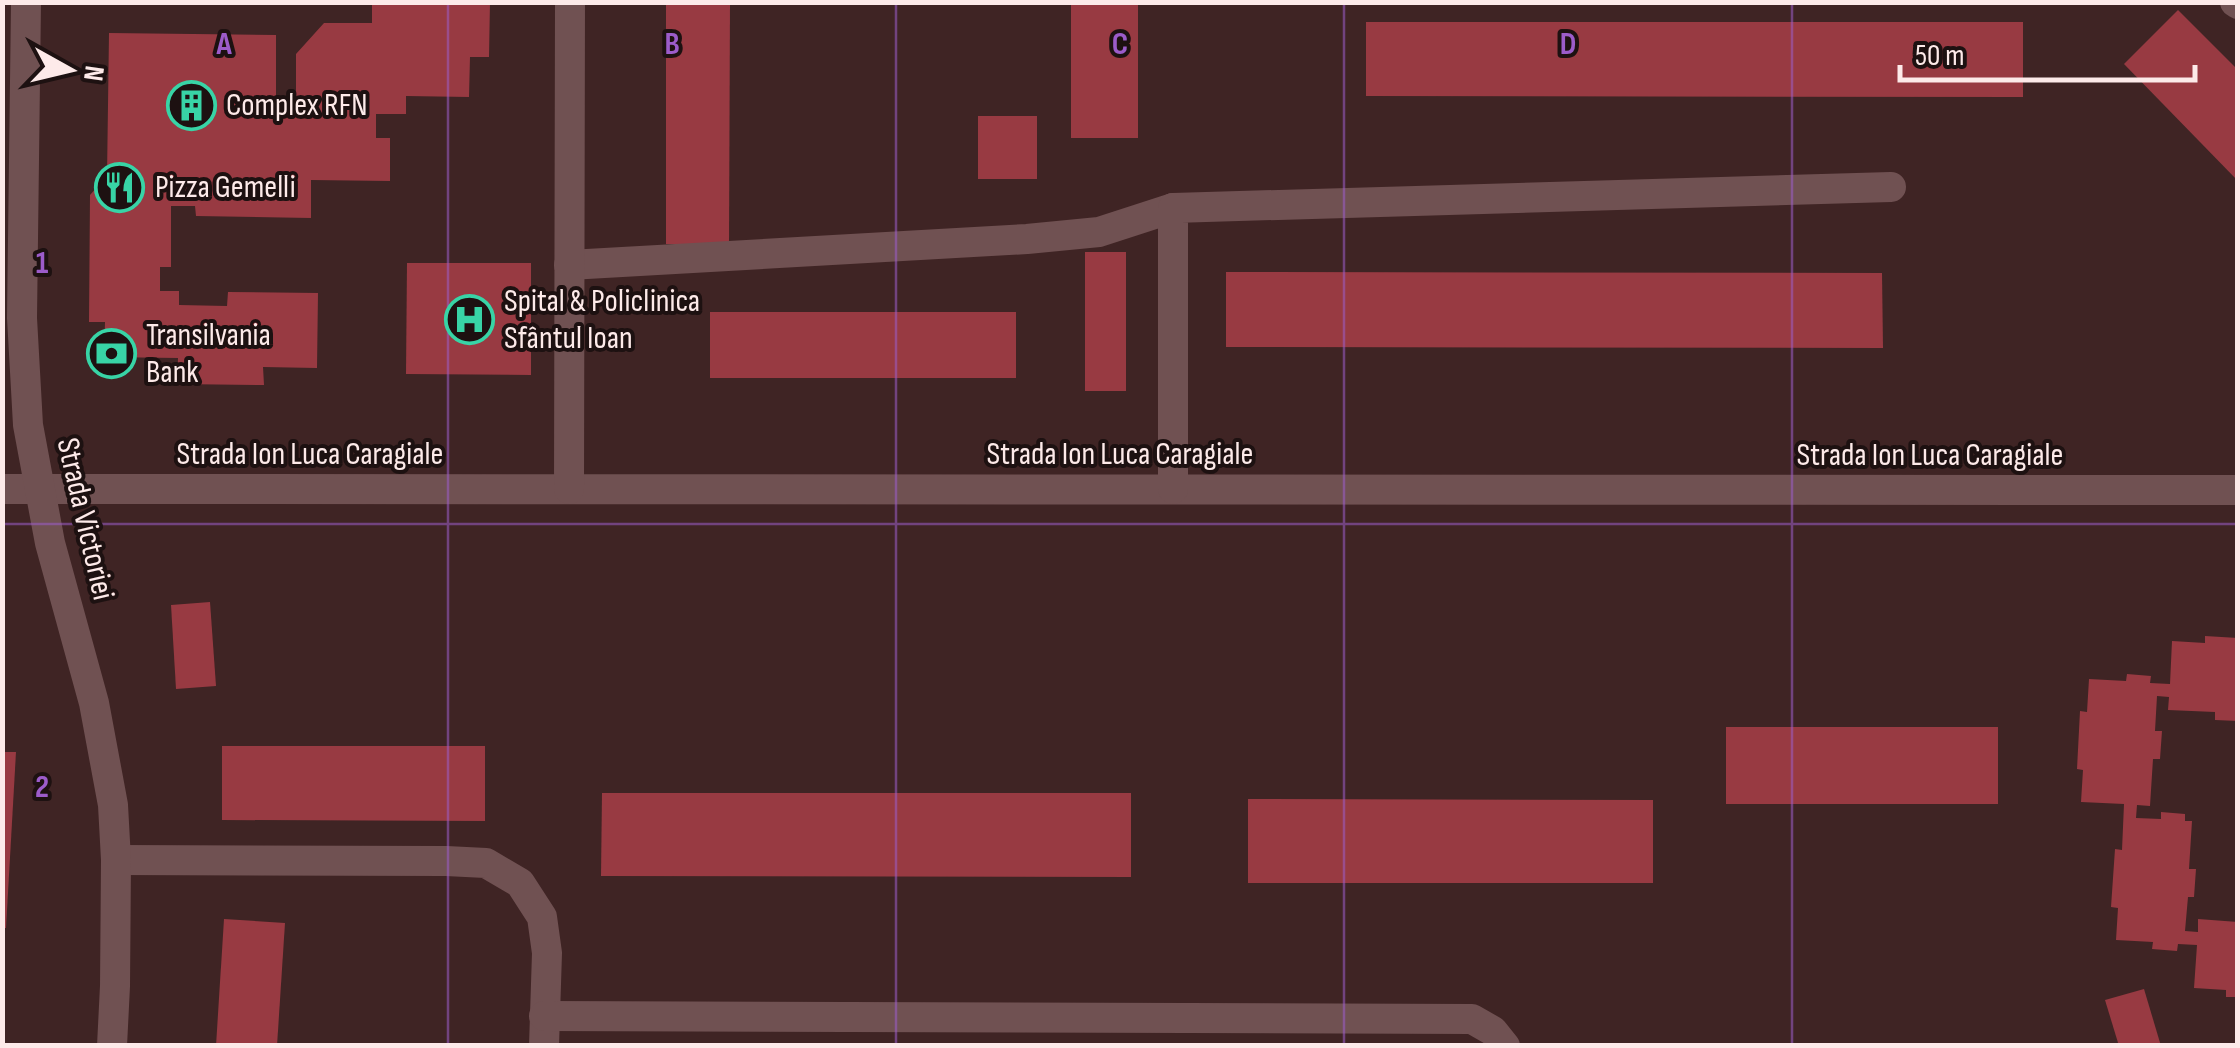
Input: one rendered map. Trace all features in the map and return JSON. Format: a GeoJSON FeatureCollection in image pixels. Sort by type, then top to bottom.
{"type":"FeatureCollection","features":[{"type":"Feature","properties":{"kind":"street","name":"Strada Victoriei"},"geometry":{"type":"LineString","coordinates":[[26,2],[22,318],[28,425],[50,542],[94,702],[113,805],[116,860],[112,1046]]}},
{"type":"Feature","properties":{"kind":"street"},"geometry":{"type":"LineString","coordinates":[[569,489],[570,2]]}},
{"type":"Feature","properties":{"kind":"street"},"geometry":{"type":"LineString","coordinates":[[569,265],[1027,239],[1099,232],[1173,208],[1891,187]]}},
{"type":"Feature","properties":{"kind":"street"},"geometry":{"type":"LineString","coordinates":[[1173,208],[1173,489]]}},
{"type":"Feature","properties":{"kind":"street","name":"Strada Ion Luca Caragiale"},"geometry":{"type":"LineString","coordinates":[[2,489],[2238,490]]}},
{"type":"Feature","properties":{"kind":"street"},"geometry":{"type":"LineString","coordinates":[[116,860],[486,863],[520,882],[542,918],[547,952],[544,1031],[1472,1019],[1493,1031],[1505,1046]]}},
{"type":"Feature","properties":{"kind":"building"},"geometry":{"type":"Polygon","coordinates":[[[372,2],[490,2],[489,57],[470,57],[469,97],[406,96],[406,114],[376,114],[376,138],[390,138],[390,181],[311,180],[311,218],[196,216],[195,206],[171,206],[171,267],[160,267],[160,291],[179,291],[179,305],[227,306],[228,292],[318,293],[317,368],[263,367],[264,385],[177,384],[178,358],[104,357],[105,322],[89,322],[90,195],[107,176],[109,33],[276,35],[276,115],[296,115],[296,54],[324,23],[372,23],[372,2]]]}},
{"type":"Feature","properties":{"kind":"building"},"geometry":{"type":"Polygon","coordinates":[[[666,2],[730,2],[729,244],[666,244],[666,2]]]}},
{"type":"Feature","properties":{"kind":"building"},"geometry":{"type":"Polygon","coordinates":[[[1071,2],[1138,2],[1138,138],[1071,138],[1071,2]]]}},
{"type":"Feature","properties":{"kind":"building"},"geometry":{"type":"Polygon","coordinates":[[[2178,10],[2238,70],[2238,181],[2124,64],[2178,10]]]}},
{"type":"Feature","properties":{"kind":"building"},"geometry":{"type":"Polygon","coordinates":[[[1366,22],[2023,22],[2023,97],[1366,96],[1366,22]]]}},
{"type":"Feature","properties":{"kind":"building"},"geometry":{"type":"Polygon","coordinates":[[[978,116],[1037,116],[1037,179],[978,179],[978,116]]]}},
{"type":"Feature","properties":{"kind":"building"},"geometry":{"type":"Polygon","coordinates":[[[1085,252],[1126,252],[1126,391],[1085,391],[1085,252]]]}},
{"type":"Feature","properties":{"kind":"building","name":"Spital & Policlinica Sfântul Ioan"},"geometry":{"type":"Polygon","coordinates":[[[407,263],[531,263],[531,375],[406,374],[407,263]]]}},
{"type":"Feature","properties":{"kind":"building"},"geometry":{"type":"Polygon","coordinates":[[[1226,272],[1882,273],[1883,348],[1226,347],[1226,272]]]}},
{"type":"Feature","properties":{"kind":"building"},"geometry":{"type":"Polygon","coordinates":[[[710,312],[1016,312],[1016,378],[710,378],[710,312]]]}},
{"type":"Feature","properties":{"kind":"building"},"geometry":{"type":"Polygon","coordinates":[[[210,602],[216,686],[176,689],[171,605],[210,602]]]}},
{"type":"Feature","properties":{"kind":"building"},"geometry":{"type":"Polygon","coordinates":[[[2205,636],[2238,638],[2238,721],[2215,720],[2215,712],[2168,710],[2169,697],[2157,696],[2155,731],[2162,731],[2160,759],[2153,759],[2150,806],[2137,805],[2136,818],[2161,819],[2161,812],[2185,814],[2185,821],[2192,821],[2189,869],[2196,869],[2185,931],[2198,932],[2198,919],[2238,922],[2238,997],[2226,997],[2226,990],[2194,988],[2197,945],[2178,944],[2177,951],[2152,949],[2153,942],[2116,940],[2118,908],[2111,907],[2115,849],[2122,850],[2124,804],[2081,802],[2083,770],[2077,769],[2080,711],[2087,712],[2089,679],[2126,681],[2127,674],[2151,676],[2150,683],[2170,684],[2172,641],[2205,643],[2205,636]]]}},
{"type":"Feature","properties":{"kind":"building"},"geometry":{"type":"Polygon","coordinates":[[[1726,727],[1998,727],[1998,804],[1726,804],[1726,727]]]}},
{"type":"Feature","properties":{"kind":"building"},"geometry":{"type":"Polygon","coordinates":[[[222,746],[485,746],[485,821],[222,820],[222,746]]]}},
{"type":"Feature","properties":{"kind":"building"},"geometry":{"type":"Polygon","coordinates":[[[2,752],[16,752],[6,928],[2,928],[2,752]]]}},
{"type":"Feature","properties":{"kind":"building"},"geometry":{"type":"Polygon","coordinates":[[[602,793],[1131,793],[1131,877],[601,876],[602,793]]]}},
{"type":"Feature","properties":{"kind":"building"},"geometry":{"type":"Polygon","coordinates":[[[1248,799],[1653,800],[1653,883],[1248,883],[1248,799]]]}},
{"type":"Feature","properties":{"kind":"building"},"geometry":{"type":"Polygon","coordinates":[[[224,919],[285,923],[277,1046],[216,1046],[224,919]]]}},
{"type":"Feature","properties":{"kind":"building"},"geometry":{"type":"Polygon","coordinates":[[[2144,989],[2161,1046],[2119,1046],[2105,1000],[2144,989]]]}},
{"type":"Feature","properties":{"kind":"place","name":"Complex RFN"},"geometry":{"type":"Point","coordinates":[191,105]}},
{"type":"Feature","properties":{"kind":"place","name":"Pizza Gemelli"},"geometry":{"type":"Point","coordinates":[120,187]}},
{"type":"Feature","properties":{"kind":"place","name":"Spital & Policlinica Sfântul Ioan"},"geometry":{"type":"Point","coordinates":[469,319]}},
{"type":"Feature","properties":{"kind":"place","name":"Transilvania Bank"},"geometry":{"type":"Point","coordinates":[111,353]}}]}
